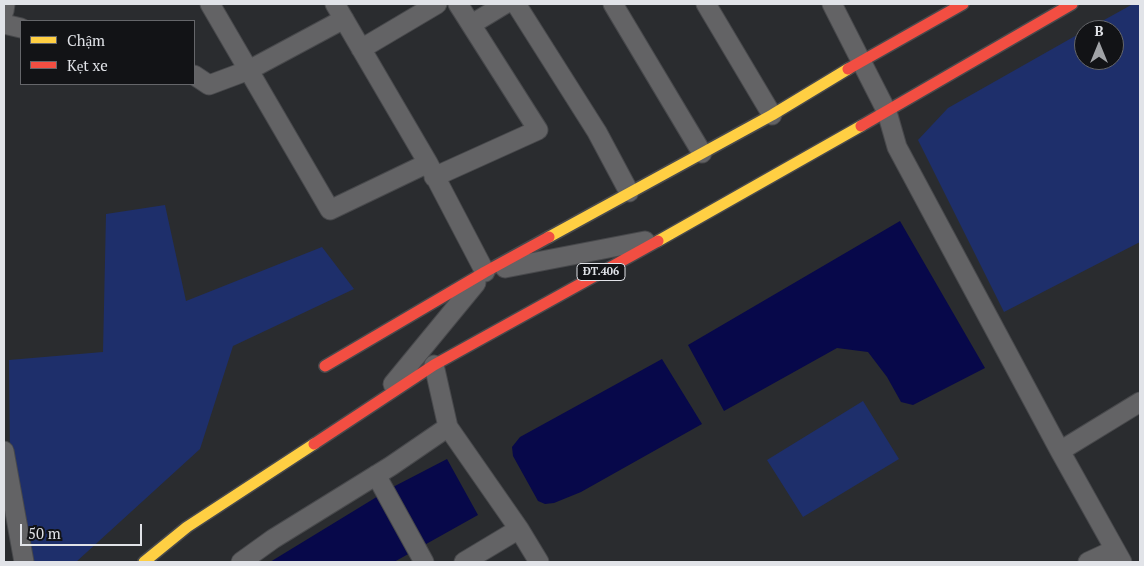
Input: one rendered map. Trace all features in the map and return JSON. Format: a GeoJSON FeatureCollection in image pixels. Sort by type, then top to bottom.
{"type":"FeatureCollection","features":[{"type":"Feature","properties":{"kind":"main road"},"geometry":{"type":"LineString","coordinates":[[325,366],[484,272],[772,115],[963,4]]}},
{"type":"Feature","properties":{"kind":"main road","name":"ĐT.406"},"geometry":{"type":"LineString","coordinates":[[144,562],[187,527],[434,365],[793,166],[1072,4]]}},
{"type":"Feature","properties":{"kind":"street"},"geometry":{"type":"LineString","coordinates":[[4,11],[5,4]]}},
{"type":"Feature","properties":{"kind":"street"},"geometry":{"type":"LineString","coordinates":[[210,4],[330,210],[538,130],[458,4]]}},
{"type":"Feature","properties":{"kind":"street"},"geometry":{"type":"LineString","coordinates":[[361,49],[437,4]]}},
{"type":"Feature","properties":{"kind":"street"},"geometry":{"type":"LineString","coordinates":[[472,24],[505,4]]}},
{"type":"Feature","properties":{"kind":"street"},"geometry":{"type":"LineString","coordinates":[[516,4],[596,132],[629,192]]}},
{"type":"Feature","properties":{"kind":"street"},"geometry":{"type":"LineString","coordinates":[[613,4],[702,153]]}},
{"type":"Feature","properties":{"kind":"street"},"geometry":{"type":"LineString","coordinates":[[706,4],[772,115]]}},
{"type":"Feature","properties":{"kind":"street"},"geometry":{"type":"LineString","coordinates":[[832,4],[887,112],[897,148],[1118,556],[1088,562]]}},
{"type":"Feature","properties":{"kind":"street"},"geometry":{"type":"LineString","coordinates":[[195,76],[208,85],[249,70],[340,11],[431,170],[484,272]]}},
{"type":"Feature","properties":{"kind":"street"},"geometry":{"type":"LineString","coordinates":[[4,24],[20,28]]}},
{"type":"Feature","properties":{"kind":"street"},"geometry":{"type":"LineString","coordinates":[[378,402],[484,272],[664,237]]}},
{"type":"Feature","properties":{"kind":"street"},"geometry":{"type":"LineString","coordinates":[[434,365],[448,427],[519,529],[539,562]]}},
{"type":"Feature","properties":{"kind":"street"},"geometry":{"type":"LineString","coordinates":[[1060,451],[1140,402]]}},
{"type":"Feature","properties":{"kind":"street"},"geometry":{"type":"LineString","coordinates":[[253,559],[448,427]]}},
{"type":"Feature","properties":{"kind":"street"},"geometry":{"type":"LineString","coordinates":[[4,451],[24,562]]}},
{"type":"Feature","properties":{"kind":"street"},"geometry":{"type":"LineString","coordinates":[[376,475],[424,562]]}},
{"type":"Feature","properties":{"kind":"street"},"geometry":{"type":"LineString","coordinates":[[464,562],[519,529]]}},
{"type":"Feature","properties":{"kind":"shaded area"},"geometry":{"type":"Polygon","coordinates":[[[1133,4],[1140,4],[1140,242],[1004,312],[918,140],[948,108],[1074,37],[1074,70],[1124,70],[1124,20],[1104,20],[1133,4]]]}},
{"type":"Feature","properties":{"kind":"shaded area"},"geometry":{"type":"Polygon","coordinates":[[[165,205],[186,301],[322,247],[354,289],[233,346],[200,449],[76,562],[29,562],[10,458],[9,360],[103,352],[106,214],[165,205]]]}},
{"type":"Feature","properties":{"kind":"shaded area"},"geometry":{"type":"Polygon","coordinates":[[[900,221],[985,368],[913,405],[901,402],[887,377],[868,352],[837,348],[724,411],[688,345],[900,221]]]}},
{"type":"Feature","properties":{"kind":"shaded area"},"geometry":{"type":"Polygon","coordinates":[[[662,359],[702,424],[581,492],[554,503],[545,504],[538,501],[513,456],[512,447],[520,437],[662,359]]]}},
{"type":"Feature","properties":{"kind":"shaded area"},"geometry":{"type":"Polygon","coordinates":[[[863,401],[899,459],[803,517],[767,460],[863,401]]]}},
{"type":"Feature","properties":{"kind":"shaded area"},"geometry":{"type":"Polygon","coordinates":[[[447,459],[478,515],[394,562],[270,562],[393,487],[447,459]]]}},
{"type":"Feature","properties":{"kind":"traffic: slow"},"geometry":{"type":"LineString","coordinates":[[549,237],[772,115],[848,69]]}},
{"type":"Feature","properties":{"kind":"traffic: slow"},"geometry":{"type":"LineString","coordinates":[[658,241],[861,126]]}},
{"type":"Feature","properties":{"kind":"traffic: slow"},"geometry":{"type":"LineString","coordinates":[[144,562],[187,527],[314,444]]}},
{"type":"Feature","properties":{"kind":"traffic: jam"},"geometry":{"type":"LineString","coordinates":[[848,69],[963,4]]}},
{"type":"Feature","properties":{"kind":"traffic: jam"},"geometry":{"type":"LineString","coordinates":[[861,126],[1072,4]]}},
{"type":"Feature","properties":{"kind":"traffic: jam"},"geometry":{"type":"LineString","coordinates":[[325,366],[485,272],[549,237]]}},
{"type":"Feature","properties":{"kind":"traffic: jam"},"geometry":{"type":"LineString","coordinates":[[314,444],[434,365],[658,241]]}}]}
